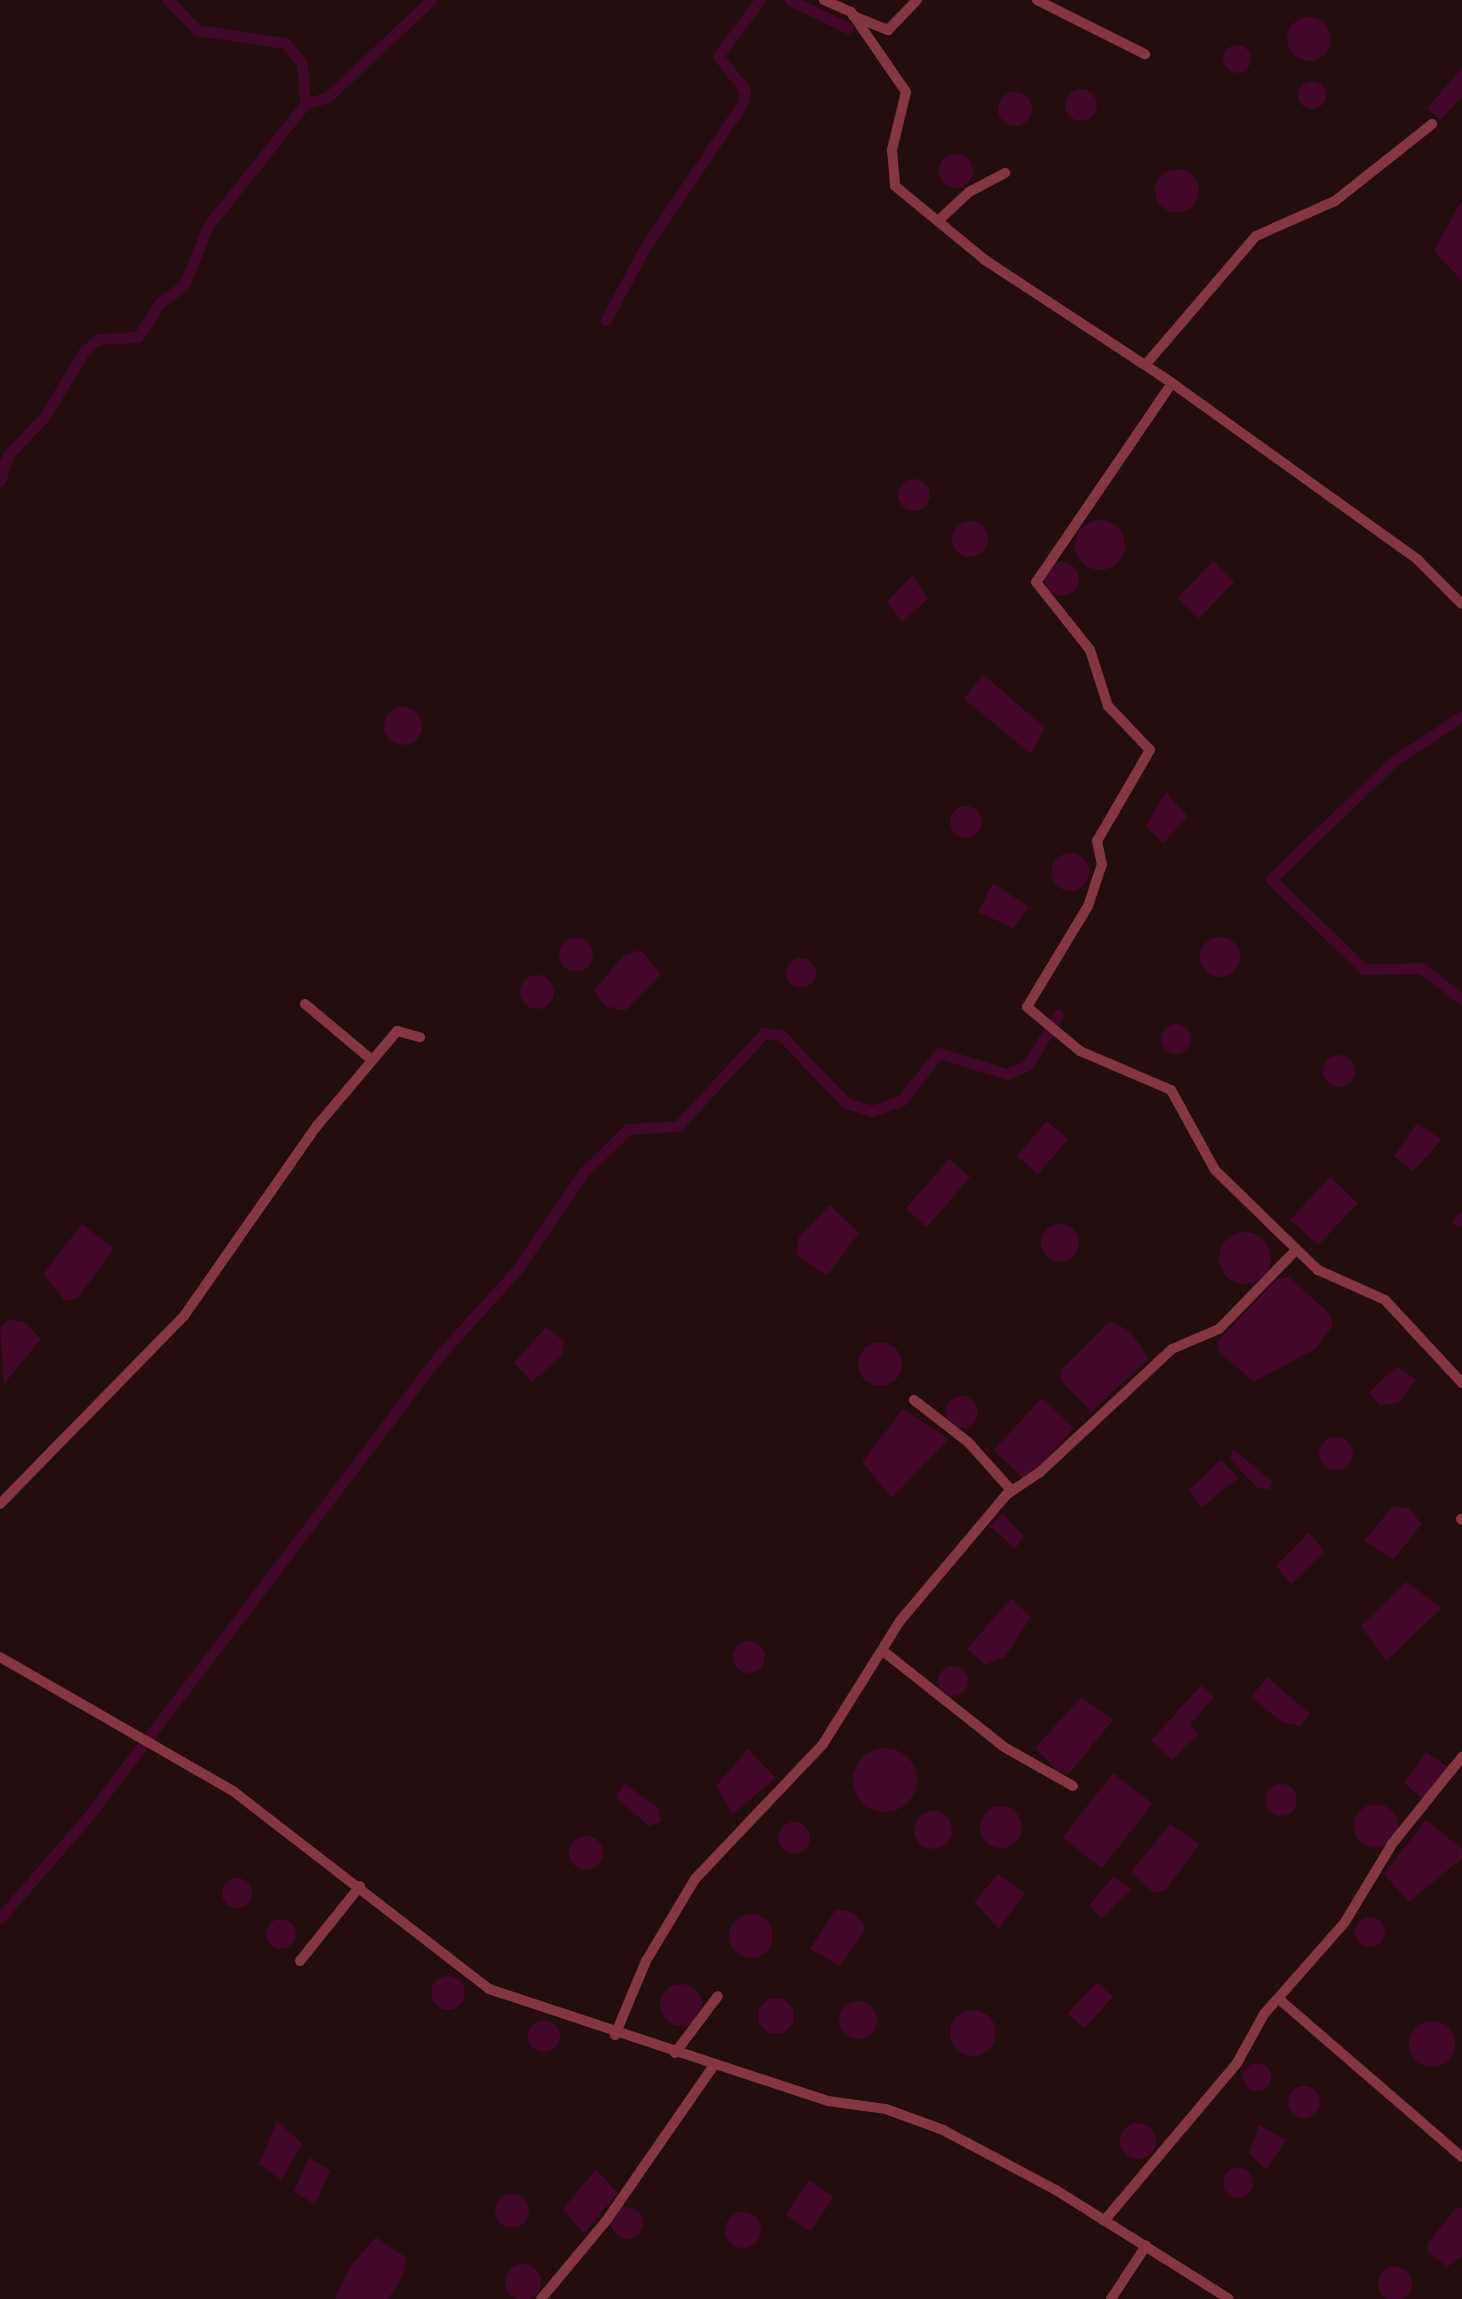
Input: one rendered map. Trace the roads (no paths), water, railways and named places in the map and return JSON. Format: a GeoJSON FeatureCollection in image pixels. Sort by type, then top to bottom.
{"type":"FeatureCollection","features":[{"type":"Feature","properties":{"kind":"street"},"geometry":{"type":"LineString","coordinates":[[824,0],[888,30],[917,0]]}},
{"type":"Feature","properties":{"kind":"street"},"geometry":{"type":"LineString","coordinates":[[1037,0],[1145,54]]}},
{"type":"Feature","properties":{"kind":"street"},"geometry":{"type":"LineString","coordinates":[[853,16],[906,92],[892,150],[895,186],[938,221],[1172,383],[1189,388],[1418,560],[1462,604]]}},
{"type":"Feature","properties":{"kind":"street"},"geometry":{"type":"LineString","coordinates":[[1147,363],[1256,236],[1335,201],[1432,124]]}},
{"type":"Feature","properties":{"kind":"street"},"geometry":{"type":"LineString","coordinates":[[938,221],[969,192],[1005,173]]}},
{"type":"Feature","properties":{"kind":"street"},"geometry":{"type":"LineString","coordinates":[[1172,383],[1036,582],[1090,650],[1108,706],[1150,750],[1097,841],[1102,864],[1088,906],[1029,1000],[1037,1019],[1056,1035],[1171,1090],[1201,1153],[1296,1250],[1318,1270],[1385,1300],[1462,1383]]}},
{"type":"Feature","properties":{"kind":"street"},"geometry":{"type":"LineString","coordinates":[[305,1004],[372,1060]]}},
{"type":"Feature","properties":{"kind":"street"},"geometry":{"type":"LineString","coordinates":[[0,1504],[184,1316],[372,1060],[402,1028],[420,1037]]}},
{"type":"Feature","properties":{"kind":"street"},"geometry":{"type":"LineString","coordinates":[[615,2035],[646,1961],[695,1879],[823,1744],[883,1651],[1011,1490],[1039,1473],[1172,1349],[1219,1329],[1296,1250]]}},
{"type":"Feature","properties":{"kind":"street"},"geometry":{"type":"LineString","coordinates":[[914,1400],[968,1442],[1011,1490]]}},
{"type":"Feature","properties":{"kind":"street"},"geometry":{"type":"LineString","coordinates":[[883,1651],[1004,1747],[1073,1786]]}},
{"type":"Feature","properties":{"kind":"street"},"geometry":{"type":"LineString","coordinates":[[0,1657],[156,1743],[360,1886],[461,1973],[615,2035],[943,2130],[1104,2221],[1229,2299]]}},
{"type":"Feature","properties":{"kind":"street"},"geometry":{"type":"LineString","coordinates":[[1104,2221],[1231,2071],[1280,2000],[1364,1897],[1392,1844],[1462,1757]]}},
{"type":"Feature","properties":{"kind":"street"},"geometry":{"type":"LineString","coordinates":[[300,1961],[360,1886]]}},
{"type":"Feature","properties":{"kind":"street"},"geometry":{"type":"LineString","coordinates":[[675,2053],[718,1996]]}},
{"type":"Feature","properties":{"kind":"street"},"geometry":{"type":"LineString","coordinates":[[1280,2000],[1462,2157]]}},
{"type":"Feature","properties":{"kind":"street"},"geometry":{"type":"LineString","coordinates":[[541,2299],[606,2221],[714,2065]]}},
{"type":"Feature","properties":{"kind":"street"},"geometry":{"type":"LineString","coordinates":[[1111,2299],[1146,2246]]}},
{"type":"Feature","properties":{"kind":"waterway"},"geometry":{"type":"LineString","coordinates":[[0,481],[8,455],[45,416],[84,351],[99,339],[138,337],[160,303],[184,285],[208,226],[305,104],[302,63],[285,43],[197,30],[168,0]]}},
{"type":"Feature","properties":{"kind":"waterway"},"geometry":{"type":"LineString","coordinates":[[305,104],[328,97],[431,0]]}},
{"type":"Feature","properties":{"kind":"waterway"},"geometry":{"type":"LineString","coordinates":[[606,320],[644,249],[742,104],[745,90],[718,56],[760,0]]}},
{"type":"Feature","properties":{"kind":"waterway"},"geometry":{"type":"LineString","coordinates":[[790,0],[848,28]]}},
{"type":"Feature","properties":{"kind":"waterway"},"geometry":{"type":"LineString","coordinates":[[1462,716],[1394,761],[1271,879],[1364,969],[1421,968],[1462,999]]}},
{"type":"Feature","properties":{"kind":"waterway"},"geometry":{"type":"LineString","coordinates":[[0,1918],[87,1818],[438,1357],[516,1271],[584,1172],[628,1129],[678,1126],[764,1033],[781,1035],[846,1103],[872,1111],[902,1100],[939,1053],[1007,1074],[1028,1065],[1058,1015]]}},
{"type":"Feature","properties":{"kind":"waterway"},"geometry":{"type":"LineString","coordinates":[[1458,1221],[1462,1218]]}}]}
